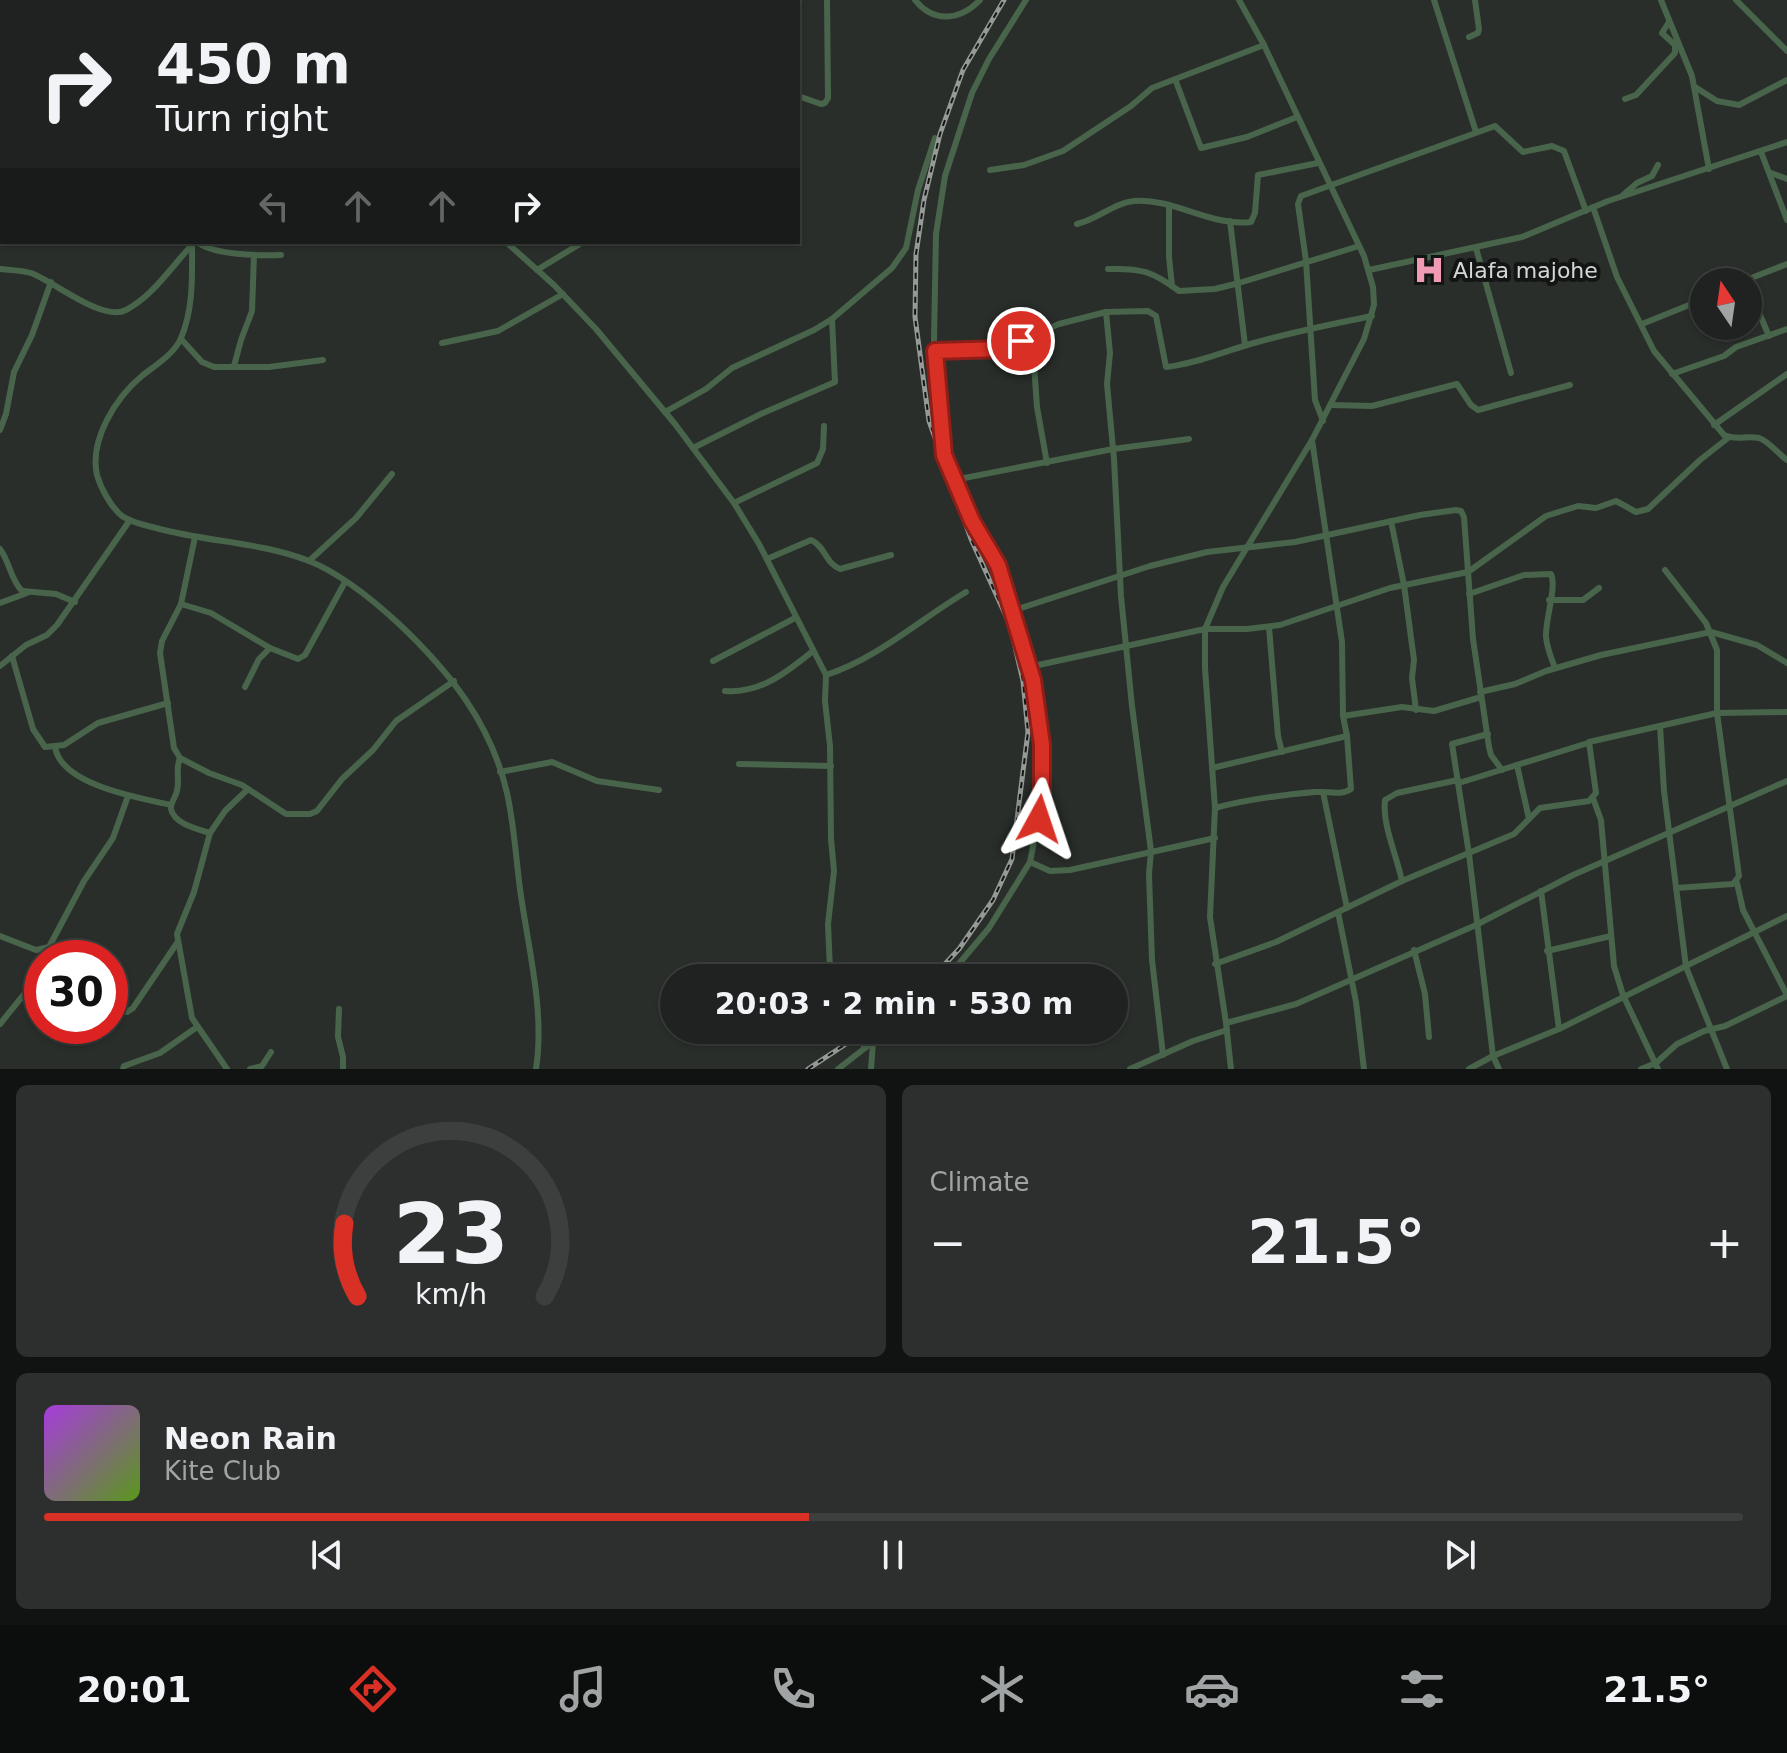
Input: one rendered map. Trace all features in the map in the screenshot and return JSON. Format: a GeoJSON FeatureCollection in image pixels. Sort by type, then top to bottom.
{"type":"FeatureCollection","features":[{"type":"Feature","properties":{"kind":"street"},"geometry":{"type":"LineString","coordinates":[[800,97],[821,104],[828,98],[827,0]]}},
{"type":"Feature","properties":{"kind":"street"},"geometry":{"type":"LineString","coordinates":[[915,0],[922,9],[940,18],[962,13],[980,0]]}},
{"type":"Feature","properties":{"kind":"street"},"geometry":{"type":"LineString","coordinates":[[959,964],[989,928],[1030,862],[1042,800],[1042,770],[1038,711],[1012,611],[995,558],[972,521],[944,455],[935,351],[936,234],[945,176],[972,93],[1026,0]]}},
{"type":"Feature","properties":{"kind":"street"},"geometry":{"type":"LineString","coordinates":[[1231,1069],[1210,917],[1215,808],[1205,629],[1223,587],[1323,421],[1364,339],[1372,316],[1373,287],[1359,246],[1264,45],[1239,0]]}},
{"type":"Feature","properties":{"kind":"street"},"geometry":{"type":"LineString","coordinates":[[1434,0],[1476,132]]}},
{"type":"Feature","properties":{"kind":"street"},"geometry":{"type":"LineString","coordinates":[[1469,37],[1478,33],[1479,29],[1475,0]]}},
{"type":"Feature","properties":{"kind":"street"},"geometry":{"type":"LineString","coordinates":[[1661,0],[1695,87],[1709,169]]}},
{"type":"Feature","properties":{"kind":"street"},"geometry":{"type":"LineString","coordinates":[[1736,0],[1787,51]]}},
{"type":"Feature","properties":{"kind":"street"},"geometry":{"type":"LineString","coordinates":[[1625,99],[1636,95],[1675,53],[1675,45],[1662,33],[1669,22]]}},
{"type":"Feature","properties":{"kind":"street"},"geometry":{"type":"LineString","coordinates":[[990,170],[1024,165],[1063,151],[1131,106],[1152,88],[1264,45]]}},
{"type":"Feature","properties":{"kind":"street"},"geometry":{"type":"LineString","coordinates":[[1175,79],[1201,148],[1247,137],[1297,117]]}},
{"type":"Feature","properties":{"kind":"street"},"geometry":{"type":"LineString","coordinates":[[1695,87],[1717,101],[1739,105],[1787,80]]}},
{"type":"Feature","properties":{"kind":"street"},"geometry":{"type":"LineString","coordinates":[[1323,421],[1314,394],[1306,261],[1298,199],[1382,165],[1495,126],[1525,152],[1547,147],[1560,148],[1568,156],[1617,277],[1654,351],[1728,438]]}},
{"type":"Feature","properties":{"kind":"street"},"geometry":{"type":"LineString","coordinates":[[665,412],[706,389],[732,368],[832,319],[892,268],[904,253],[918,190],[935,138]]}},
{"type":"Feature","properties":{"kind":"street"},"geometry":{"type":"LineString","coordinates":[[1369,270],[1522,237],[1620,197],[1787,142]]}},
{"type":"Feature","properties":{"kind":"street"},"geometry":{"type":"LineString","coordinates":[[1761,152],[1787,220]]}},
{"type":"Feature","properties":{"kind":"street"},"geometry":{"type":"LineString","coordinates":[[1077,224],[1097,219],[1113,206],[1131,201],[1169,205],[1245,223],[1254,220],[1256,177],[1259,174],[1318,163]]}},
{"type":"Feature","properties":{"kind":"street"},"geometry":{"type":"LineString","coordinates":[[1620,197],[1652,176],[1658,165]]}},
{"type":"Feature","properties":{"kind":"street"},"geometry":{"type":"LineString","coordinates":[[1771,173],[1787,179]]}},
{"type":"Feature","properties":{"kind":"street"},"geometry":{"type":"LineString","coordinates":[[1169,205],[1172,286]]}},
{"type":"Feature","properties":{"kind":"street"},"geometry":{"type":"LineString","coordinates":[[1230,221],[1245,345]]}},
{"type":"Feature","properties":{"kind":"street"},"geometry":{"type":"LineString","coordinates":[[0,269],[27,272],[112,314],[121,312],[157,285],[192,244]]}},
{"type":"Feature","properties":{"kind":"street"},"geometry":{"type":"LineString","coordinates":[[193,244],[191,290],[181,339],[123,395],[107,421],[100,438],[96,466],[100,484],[114,508],[130,520],[309,561],[345,582],[388,614],[454,681],[473,710],[507,794],[536,990],[539,1045],[536,1069]]}},
{"type":"Feature","properties":{"kind":"street"},"geometry":{"type":"LineString","coordinates":[[195,244],[212,251],[281,255]]}},
{"type":"Feature","properties":{"kind":"street"},"geometry":{"type":"LineString","coordinates":[[508,244],[563,294],[619,355],[734,503],[767,559],[826,675],[834,871],[828,924],[830,964]]}},
{"type":"Feature","properties":{"kind":"street"},"geometry":{"type":"LineString","coordinates":[[537,270],[580,244]]}},
{"type":"Feature","properties":{"kind":"street"},"geometry":{"type":"LineString","coordinates":[[1108,269],[1144,270],[1160,276],[1182,291],[1215,289],[1359,246]]}},
{"type":"Feature","properties":{"kind":"street"},"geometry":{"type":"LineString","coordinates":[[1476,248],[1511,373]]}},
{"type":"Feature","properties":{"kind":"street"},"geometry":{"type":"LineString","coordinates":[[234,366],[252,311],[254,255]]}},
{"type":"Feature","properties":{"kind":"street"},"geometry":{"type":"LineString","coordinates":[[1762,275],[1787,264]]}},
{"type":"Feature","properties":{"kind":"street"},"geometry":{"type":"LineString","coordinates":[[0,430],[14,372],[32,335],[51,282]]}},
{"type":"Feature","properties":{"kind":"street"},"geometry":{"type":"LineString","coordinates":[[442,343],[498,331],[563,294]]}},
{"type":"Feature","properties":{"kind":"street"},"geometry":{"type":"LineString","coordinates":[[1642,324],[1690,305]]}},
{"type":"Feature","properties":{"kind":"street"},"geometry":{"type":"LineString","coordinates":[[935,351],[1001,349],[1059,324],[1106,312],[1137,310],[1153,313],[1160,329],[1166,367],[1372,316]]}},
{"type":"Feature","properties":{"kind":"street"},"geometry":{"type":"LineString","coordinates":[[1106,312],[1110,353],[1107,384],[1120,576],[1132,706],[1151,851],[1152,960],[1163,1055]]}},
{"type":"Feature","properties":{"kind":"street"},"geometry":{"type":"LineString","coordinates":[[693,448],[835,382],[832,319]]}},
{"type":"Feature","properties":{"kind":"street"},"geometry":{"type":"LineString","coordinates":[[1762,321],[1769,336]]}},
{"type":"Feature","properties":{"kind":"street"},"geometry":{"type":"LineString","coordinates":[[1672,374],[1787,329]]}},
{"type":"Feature","properties":{"kind":"street"},"geometry":{"type":"LineString","coordinates":[[1032,336],[1037,407],[1047,463]]}},
{"type":"Feature","properties":{"kind":"street"},"geometry":{"type":"LineString","coordinates":[[181,339],[208,365],[269,367],[323,360]]}},
{"type":"Feature","properties":{"kind":"street"},"geometry":{"type":"LineString","coordinates":[[1714,425],[1787,374]]}},
{"type":"Feature","properties":{"kind":"street"},"geometry":{"type":"LineString","coordinates":[[1331,405],[1366,407],[1457,384],[1478,410],[1570,385]]}},
{"type":"Feature","properties":{"kind":"street"},"geometry":{"type":"LineString","coordinates":[[734,503],[817,463],[823,449],[824,426]]}},
{"type":"Feature","properties":{"kind":"street"},"geometry":{"type":"LineString","coordinates":[[1029,667],[1205,629],[1269,627],[1404,585],[1468,572],[1551,513],[1578,506],[1596,508],[1616,501],[1636,512],[1648,509],[1728,438],[1761,439],[1787,460]]}},
{"type":"Feature","properties":{"kind":"street"},"geometry":{"type":"LineString","coordinates":[[954,480],[1113,449],[1189,439]]}},
{"type":"Feature","properties":{"kind":"street"},"geometry":{"type":"LineString","coordinates":[[1215,808],[1255,799],[1323,792],[1345,793],[1351,789],[1343,716],[1342,642],[1312,440]]}},
{"type":"Feature","properties":{"kind":"street"},"geometry":{"type":"LineString","coordinates":[[309,561],[356,518],[392,474]]}},
{"type":"Feature","properties":{"kind":"street"},"geometry":{"type":"LineString","coordinates":[[1012,611],[1207,552],[1295,542],[1439,512],[1461,511],[1480,694],[1491,755],[1502,770]]}},
{"type":"Feature","properties":{"kind":"street"},"geometry":{"type":"LineString","coordinates":[[0,666],[52,630],[75,602],[130,520]]}},
{"type":"Feature","properties":{"kind":"street"},"geometry":{"type":"LineString","coordinates":[[1391,521],[1414,660],[1412,678],[1416,710]]}},
{"type":"Feature","properties":{"kind":"street"},"geometry":{"type":"LineString","coordinates":[[195,537],[181,604],[161,647],[174,748],[180,758],[248,789],[286,814],[303,815],[317,811],[396,721],[454,681]]}},
{"type":"Feature","properties":{"kind":"street"},"geometry":{"type":"LineString","coordinates":[[767,559],[811,540],[819,544],[832,565],[840,569],[891,555]]}},
{"type":"Feature","properties":{"kind":"street"},"geometry":{"type":"LineString","coordinates":[[0,549],[15,582],[27,593]]}},
{"type":"Feature","properties":{"kind":"street"},"geometry":{"type":"LineString","coordinates":[[1641,1069],[1657,1066],[1677,1044],[1725,1026],[1786,997],[1743,910],[1737,882],[1739,876],[1717,713],[1718,658],[1711,632],[1665,570]]}},
{"type":"Feature","properties":{"kind":"street"},"geometry":{"type":"LineString","coordinates":[[1469,594],[1509,579],[1547,573],[1553,576],[1546,640],[1555,668]]}},
{"type":"Feature","properties":{"kind":"street"},"geometry":{"type":"LineString","coordinates":[[181,604],[211,613],[270,648],[298,659],[305,655],[345,582]]}},
{"type":"Feature","properties":{"kind":"street"},"geometry":{"type":"LineString","coordinates":[[1549,600],[1583,600],[1599,588]]}},
{"type":"Feature","properties":{"kind":"street"},"geometry":{"type":"LineString","coordinates":[[826,675],[861,662],[966,592]]}},
{"type":"Feature","properties":{"kind":"street"},"geometry":{"type":"LineString","coordinates":[[0,603],[27,593],[56,594],[75,602]]}},
{"type":"Feature","properties":{"kind":"street"},"geometry":{"type":"LineString","coordinates":[[713,661],[795,618]]}},
{"type":"Feature","properties":{"kind":"street"},"geometry":{"type":"LineString","coordinates":[[1269,627],[1282,752]]}},
{"type":"Feature","properties":{"kind":"street"},"geometry":{"type":"LineString","coordinates":[[1343,716],[1394,707],[1434,711],[1555,668],[1711,632],[1757,645],[1787,663]]}},
{"type":"Feature","properties":{"kind":"street"},"geometry":{"type":"LineString","coordinates":[[245,687],[259,659],[270,648]]}},
{"type":"Feature","properties":{"kind":"street"},"geometry":{"type":"LineString","coordinates":[[725,691],[749,690],[775,679],[813,651]]}},
{"type":"Feature","properties":{"kind":"street"},"geometry":{"type":"LineString","coordinates":[[12,656],[37,738],[45,747],[64,745],[98,723],[168,703]]}},
{"type":"Feature","properties":{"kind":"street"},"geometry":{"type":"LineString","coordinates":[[1402,881],[1397,853],[1387,828],[1385,800],[1389,797],[1458,782],[1588,743],[1717,713],[1787,712]]}},
{"type":"Feature","properties":{"kind":"street"},"geometry":{"type":"LineString","coordinates":[[1660,726],[1661,766],[1686,967],[1727,1069]]}},
{"type":"Feature","properties":{"kind":"street"},"geometry":{"type":"LineString","coordinates":[[1488,734],[1452,743],[1485,975],[1493,1056],[1499,1069]]}},
{"type":"Feature","properties":{"kind":"street"},"geometry":{"type":"LineString","coordinates":[[1212,768],[1347,736]]}},
{"type":"Feature","properties":{"kind":"street"},"geometry":{"type":"LineString","coordinates":[[1215,964],[1276,942],[1402,881],[1514,834],[1540,808],[1575,805],[1593,798],[1596,793],[1588,743]]}},
{"type":"Feature","properties":{"kind":"street"},"geometry":{"type":"LineString","coordinates":[[55,747],[59,761],[93,783],[128,796],[171,805]]}},
{"type":"Feature","properties":{"kind":"street"},"geometry":{"type":"LineString","coordinates":[[180,758],[177,791],[171,805],[176,817],[210,833]]}},
{"type":"Feature","properties":{"kind":"street"},"geometry":{"type":"LineString","coordinates":[[500,772],[552,762],[597,781],[659,790]]}},
{"type":"Feature","properties":{"kind":"street"},"geometry":{"type":"LineString","coordinates":[[739,764],[831,766]]}},
{"type":"Feature","properties":{"kind":"street"},"geometry":{"type":"LineString","coordinates":[[1517,765],[1529,819]]}},
{"type":"Feature","properties":{"kind":"street"},"geometry":{"type":"LineString","coordinates":[[1130,1069],[1227,1027],[1296,1004],[1476,925],[1541,891],[1787,781]]}},
{"type":"Feature","properties":{"kind":"street"},"geometry":{"type":"LineString","coordinates":[[227,1069],[192,1018],[178,942],[179,926],[194,892],[210,833],[225,811],[248,789]]}},
{"type":"Feature","properties":{"kind":"street"},"geometry":{"type":"LineString","coordinates":[[1323,792],[1347,908]]}},
{"type":"Feature","properties":{"kind":"street"},"geometry":{"type":"LineString","coordinates":[[0,936],[36,950],[49,947],[84,881],[113,838],[128,796]]}},
{"type":"Feature","properties":{"kind":"street"},"geometry":{"type":"LineString","coordinates":[[1593,798],[1601,820],[1614,966],[1623,995],[1657,1066]]}},
{"type":"Feature","properties":{"kind":"street"},"geometry":{"type":"LineString","coordinates":[[1030,862],[1059,871],[1095,866],[1215,838]]}},
{"type":"Feature","properties":{"kind":"street"},"geometry":{"type":"LineString","coordinates":[[1676,888],[1737,882]]}},
{"type":"Feature","properties":{"kind":"street"},"geometry":{"type":"LineString","coordinates":[[1541,891],[1559,1029]]}},
{"type":"Feature","properties":{"kind":"street"},"geometry":{"type":"LineString","coordinates":[[1338,912],[1364,1069]]}},
{"type":"Feature","properties":{"kind":"street"},"geometry":{"type":"LineString","coordinates":[[1469,1069],[1559,1029],[1787,916]]}},
{"type":"Feature","properties":{"kind":"street"},"geometry":{"type":"LineString","coordinates":[[1547,951],[1611,936]]}},
{"type":"Feature","properties":{"kind":"street"},"geometry":{"type":"LineString","coordinates":[[128,1011],[178,942]]}},
{"type":"Feature","properties":{"kind":"street"},"geometry":{"type":"LineString","coordinates":[[1414,950],[1425,994],[1429,1037]]}},
{"type":"Feature","properties":{"kind":"street"},"geometry":{"type":"LineString","coordinates":[[0,1024],[24,994]]}},
{"type":"Feature","properties":{"kind":"street"},"geometry":{"type":"LineString","coordinates":[[339,1009],[338,1037],[343,1069]]}},
{"type":"Feature","properties":{"kind":"street"},"geometry":{"type":"LineString","coordinates":[[123,1069],[160,1053],[197,1027]]}},
{"type":"Feature","properties":{"kind":"street"},"geometry":{"type":"LineString","coordinates":[[863,1044],[865,1048]]}},
{"type":"Feature","properties":{"kind":"street"},"geometry":{"type":"LineString","coordinates":[[838,1069],[870,1044]]}},
{"type":"Feature","properties":{"kind":"street"},"geometry":{"type":"LineString","coordinates":[[871,1069],[873,1044]]}},
{"type":"Feature","properties":{"kind":"street"},"geometry":{"type":"LineString","coordinates":[[250,1069],[262,1066],[271,1052]]}},
{"type":"Feature","properties":{"kind":"railway"},"geometry":{"type":"LineString","coordinates":[[945,964],[993,900],[1012,859],[1028,732],[1023,681],[1010,625],[971,539],[929,421],[915,317],[916,254],[924,200],[940,134],[963,70],[1004,0]]}},
{"type":"Feature","properties":{"kind":"railway"},"geometry":{"type":"LineString","coordinates":[[808,1069],[846,1044]]}},
{"type":"Feature","properties":{"kind":"place","name":"Alafa majohe"},"geometry":{"type":"Point","coordinates":[1429,270]}},
{"type":"Feature","properties":{"kind":"route"},"geometry":{"type":"LineString","coordinates":[[1021,341],[1001,349],[935,351],[936,380],[944,455],[966,509],[998,565],[1033,680],[1042,745],[1039,819]]}}]}
